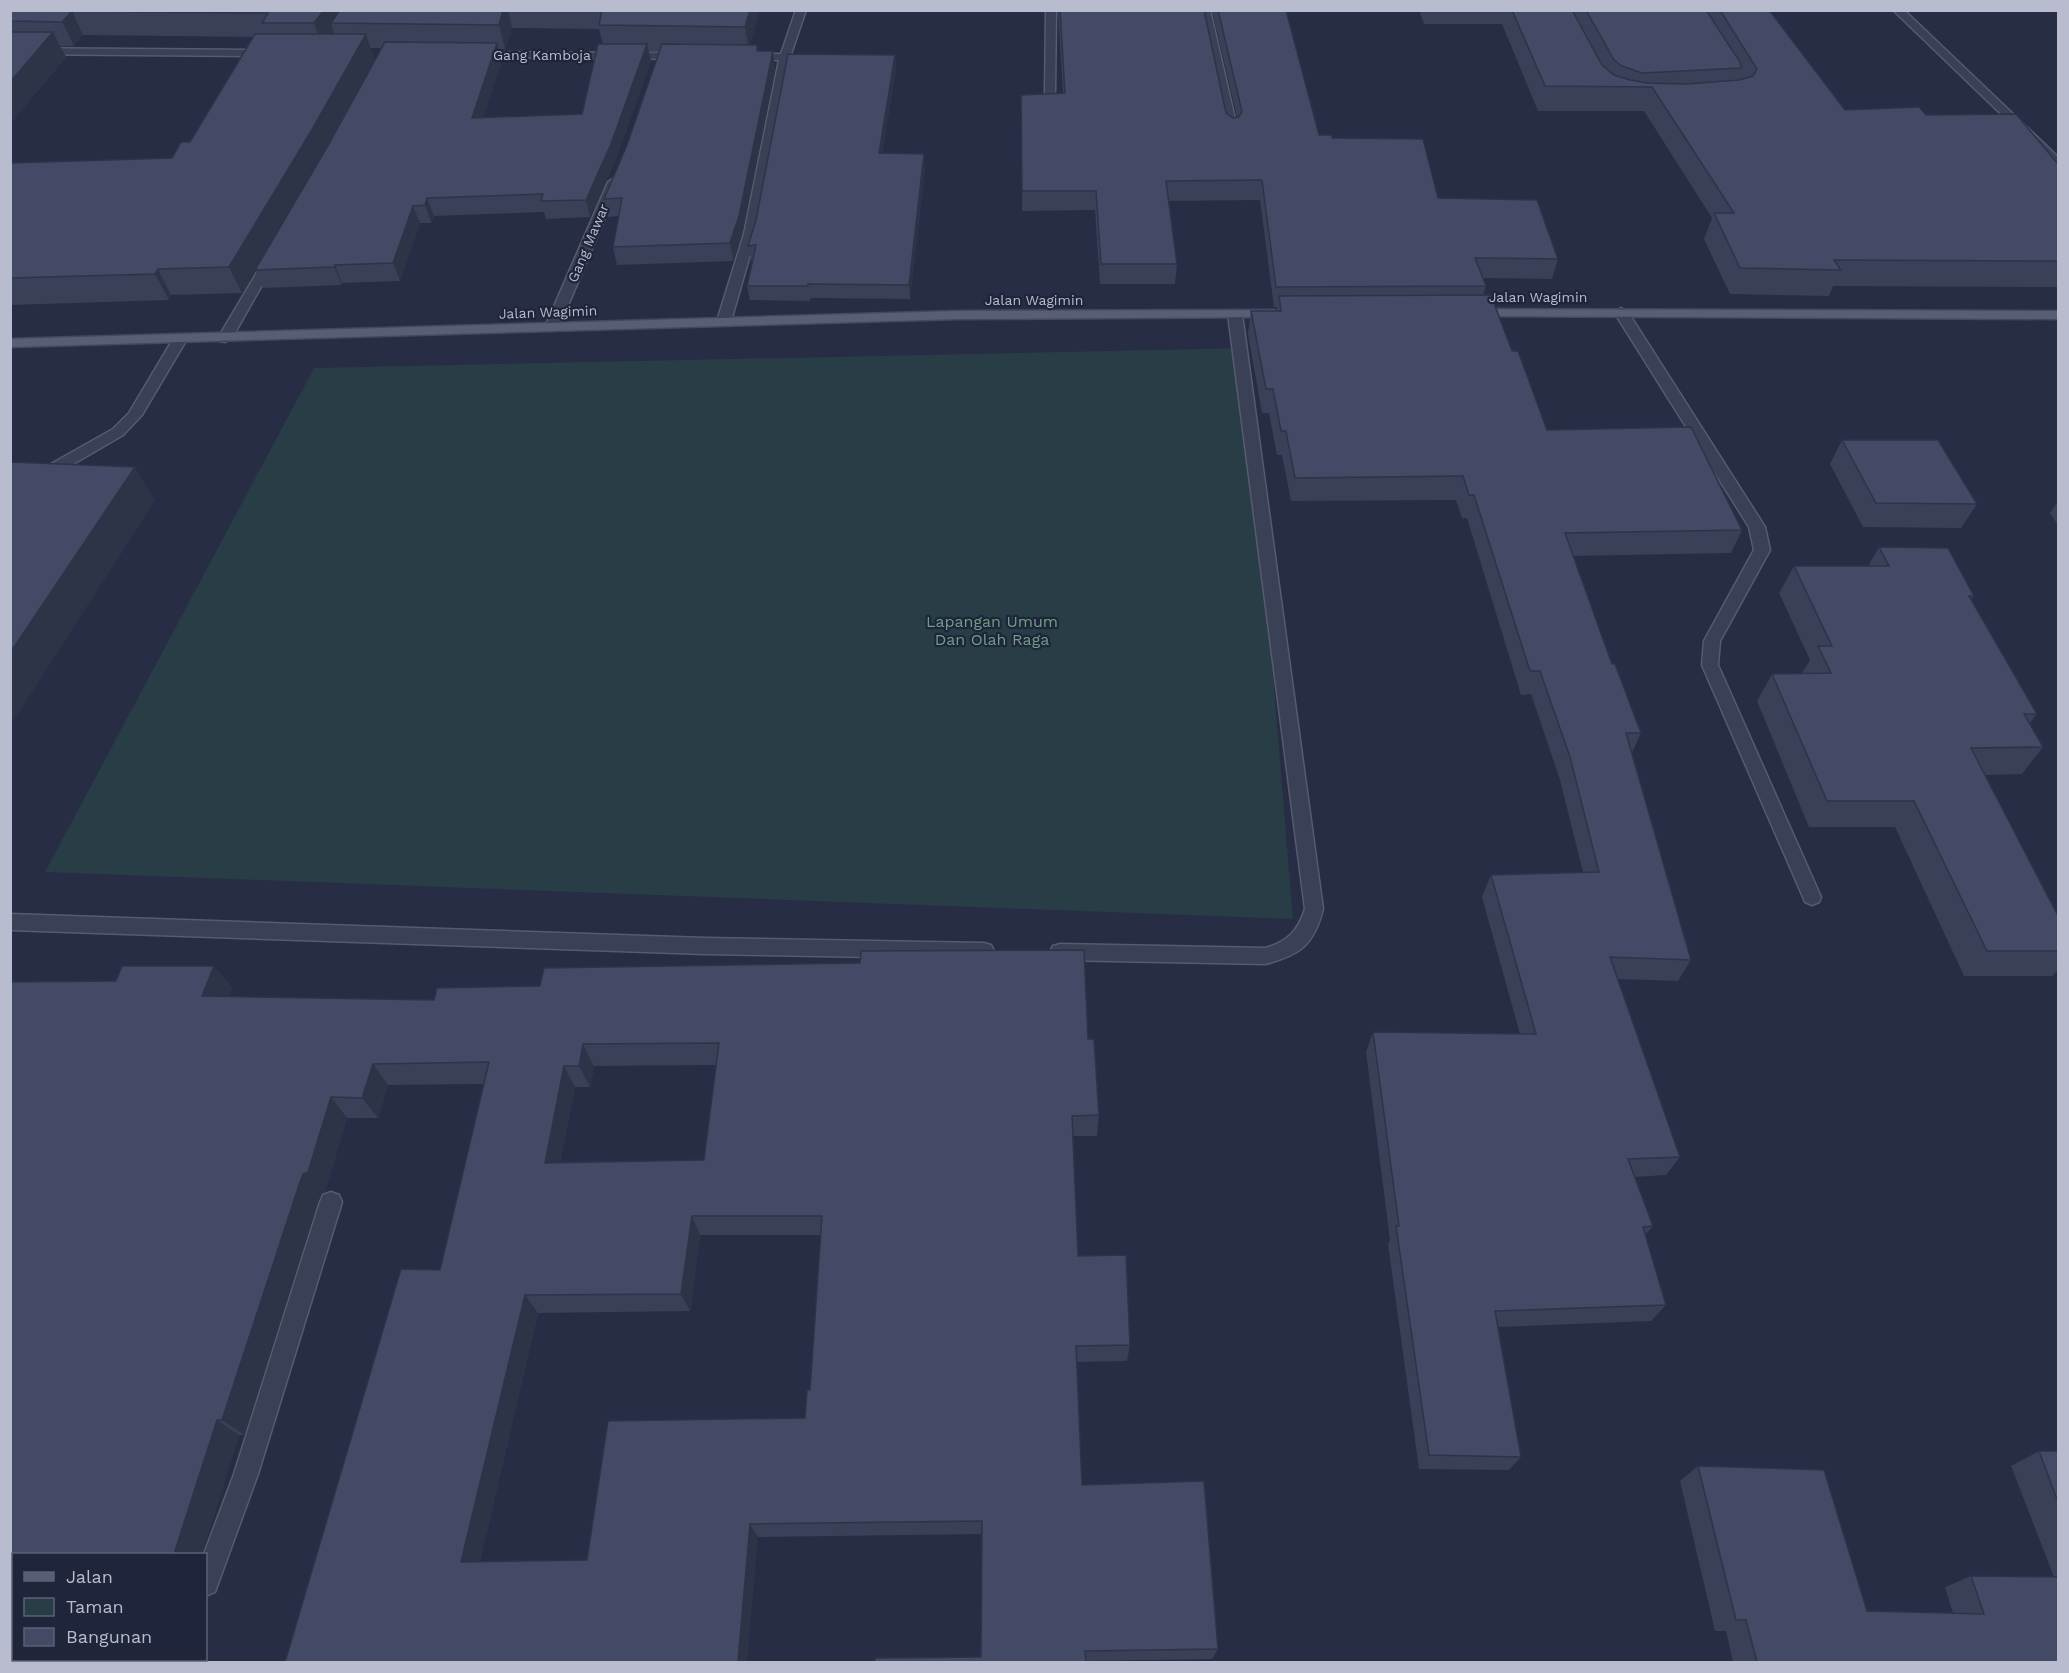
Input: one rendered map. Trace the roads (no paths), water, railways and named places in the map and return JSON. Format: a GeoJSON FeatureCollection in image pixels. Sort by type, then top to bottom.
{"type":"FeatureCollection","features":[{"type":"Feature","properties":{"kind":"main road","name":"Jalan Wagimin"},"geometry":{"type":"LineString","coordinates":[[1461,313],[2058,315]]}},
{"type":"Feature","properties":{"kind":"main road","name":"Jalan Wagimin"},"geometry":{"type":"LineString","coordinates":[[10,343],[959,315],[1282,314]]}},
{"type":"Feature","properties":{"kind":"street"},"geometry":{"type":"LineString","coordinates":[[724,321],[750,234],[785,57],[801,10]]}},
{"type":"Feature","properties":{"kind":"street"},"geometry":{"type":"LineString","coordinates":[[1050,93],[1051,10]]}},
{"type":"Feature","properties":{"kind":"street"},"geometry":{"type":"LineString","coordinates":[[1205,10],[1232,132]]}},
{"type":"Feature","properties":{"kind":"street"},"geometry":{"type":"LineString","coordinates":[[1898,10],[2058,163]]}},
{"type":"Feature","properties":{"kind":"street"},"geometry":{"type":"LineString","coordinates":[[10,51],[280,53]]}},
{"type":"Feature","properties":{"kind":"street","name":"Gang Kamboja"},"geometry":{"type":"LineString","coordinates":[[469,54],[658,61],[694,56]]}},
{"type":"Feature","properties":{"kind":"street"},"geometry":{"type":"LineString","coordinates":[[739,57],[785,57]]}},
{"type":"Feature","properties":{"kind":"street","name":"Gang Mawar"},"geometry":{"type":"LineString","coordinates":[[552,327],[618,173]]}},
{"type":"Feature","properties":{"kind":"street"},"geometry":{"type":"LineString","coordinates":[[225,338],[276,249]]}},
{"type":"Feature","properties":{"kind":"street"},"geometry":{"type":"LineString","coordinates":[[1622,312],[1757,527],[1762,550],[1712,641],[1710,665],[1812,897]]}},
{"type":"Feature","properties":{"kind":"street"},"geometry":{"type":"LineString","coordinates":[[1037,952],[1264,956],[1283,952],[1297,943],[1310,928],[1314,909],[1235,314]]}},
{"type":"Feature","properties":{"kind":"street"},"geometry":{"type":"LineString","coordinates":[[10,495],[118,432],[135,415],[180,339]]}},
{"type":"Feature","properties":{"kind":"street"},"geometry":{"type":"LineString","coordinates":[[10,922],[693,945],[1002,951]]}},
{"type":"Feature","properties":{"kind":"street"},"geometry":{"type":"LineString","coordinates":[[207,1580],[246,1474],[331,1202]]}},
{"type":"Feature","properties":{"kind":"park label","name":"Lapangan Umum Dan Olah Raga"},"geometry":{"type":"Point","coordinates":[992,630]}}]}
